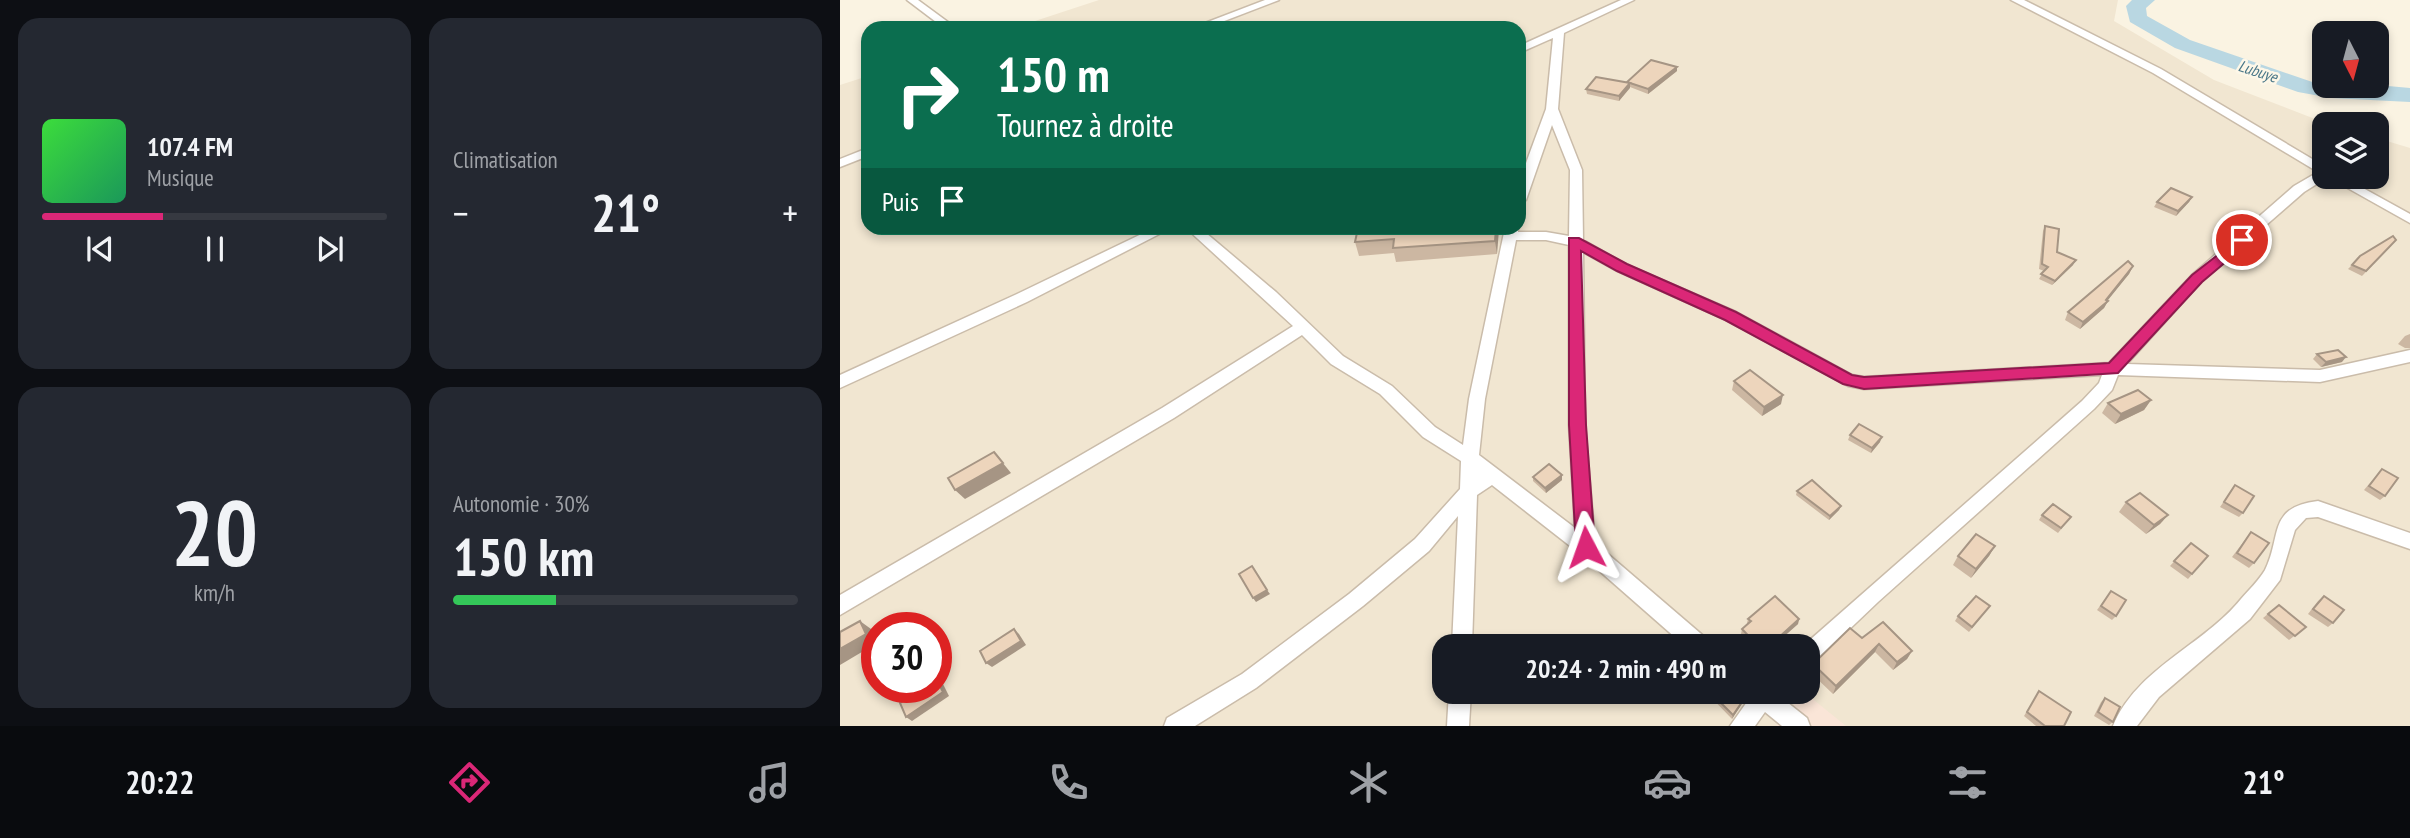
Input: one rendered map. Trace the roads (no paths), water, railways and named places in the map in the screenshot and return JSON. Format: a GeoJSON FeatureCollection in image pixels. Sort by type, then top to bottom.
{"type":"FeatureCollection","features":[{"type":"Feature","properties":{"kind":"street"},"geometry":{"type":"LineString","coordinates":[[912,0],[941,21]]}},
{"type":"Feature","properties":{"kind":"street"},"geometry":{"type":"LineString","coordinates":[[1216,21],[1274,0]]}},
{"type":"Feature","properties":{"kind":"street"},"geometry":{"type":"LineString","coordinates":[[1526,47],[1629,0]]}},
{"type":"Feature","properties":{"kind":"street"},"geometry":{"type":"LineString","coordinates":[[2016,0],[2157,71],[2312,165]]}},
{"type":"Feature","properties":{"kind":"street"},"geometry":{"type":"LineString","coordinates":[[1526,181],[1552,109],[1559,32]]}},
{"type":"Feature","properties":{"kind":"street"},"geometry":{"type":"LineString","coordinates":[[1552,109],[1576,170],[1578,195],[1574,241],[1577,425],[1586,547]]}},
{"type":"Feature","properties":{"kind":"street"},"geometry":{"type":"LineString","coordinates":[[840,163],[861,155]]}},
{"type":"Feature","properties":{"kind":"street"},"geometry":{"type":"LineString","coordinates":[[1820,644],[2088,405],[2106,386],[2113,369],[2197,278],[2312,180]]}},
{"type":"Feature","properties":{"kind":"street"},"geometry":{"type":"LineString","coordinates":[[2356,189],[2410,219]]}},
{"type":"Feature","properties":{"kind":"street"},"geometry":{"type":"LineString","coordinates":[[1526,234],[1574,241],[1622,268],[1731,316],[1848,380],[1864,383],[2113,369],[2320,376],[2410,356]]}},
{"type":"Feature","properties":{"kind":"street"},"geometry":{"type":"LineString","coordinates":[[840,382],[1022,298],[1150,235]]}},
{"type":"Feature","properties":{"kind":"street"},"geometry":{"type":"LineString","coordinates":[[1200,235],[1271,296],[1337,360],[1387,390],[1429,432],[1493,474],[1586,547],[1686,634]]}},
{"type":"Feature","properties":{"kind":"street"},"geometry":{"type":"LineString","coordinates":[[1462,634],[1470,458],[1477,399],[1510,235]]}},
{"type":"Feature","properties":{"kind":"street"},"geometry":{"type":"LineString","coordinates":[[840,606],[1168,413],[1301,328]]}},
{"type":"Feature","properties":{"kind":"street"},"geometry":{"type":"LineString","coordinates":[[1175,726],[1249,681],[1356,600],[1422,545],[1468,492],[1493,474]]}},
{"type":"Feature","properties":{"kind":"street"},"geometry":{"type":"LineString","coordinates":[[2124,726],[2151,690],[2244,612],[2273,574],[2287,526],[2301,511],[2318,509],[2410,541]]}},
{"type":"Feature","properties":{"kind":"street"},"geometry":{"type":"LineString","coordinates":[[1458,726],[1459,704]]}},
{"type":"Feature","properties":{"kind":"street"},"geometry":{"type":"LineString","coordinates":[[1741,726],[1756,704]]}},
{"type":"Feature","properties":{"kind":"street"},"geometry":{"type":"LineString","coordinates":[[1775,704],[1799,726]]}},
{"type":"Feature","properties":{"kind":"waterway","name":"Lubuye"},"geometry":{"type":"LineString","coordinates":[[2145,0],[2136,6],[2137,18],[2167,37],[2198,50],[2313,89],[2410,95]]}}]}
